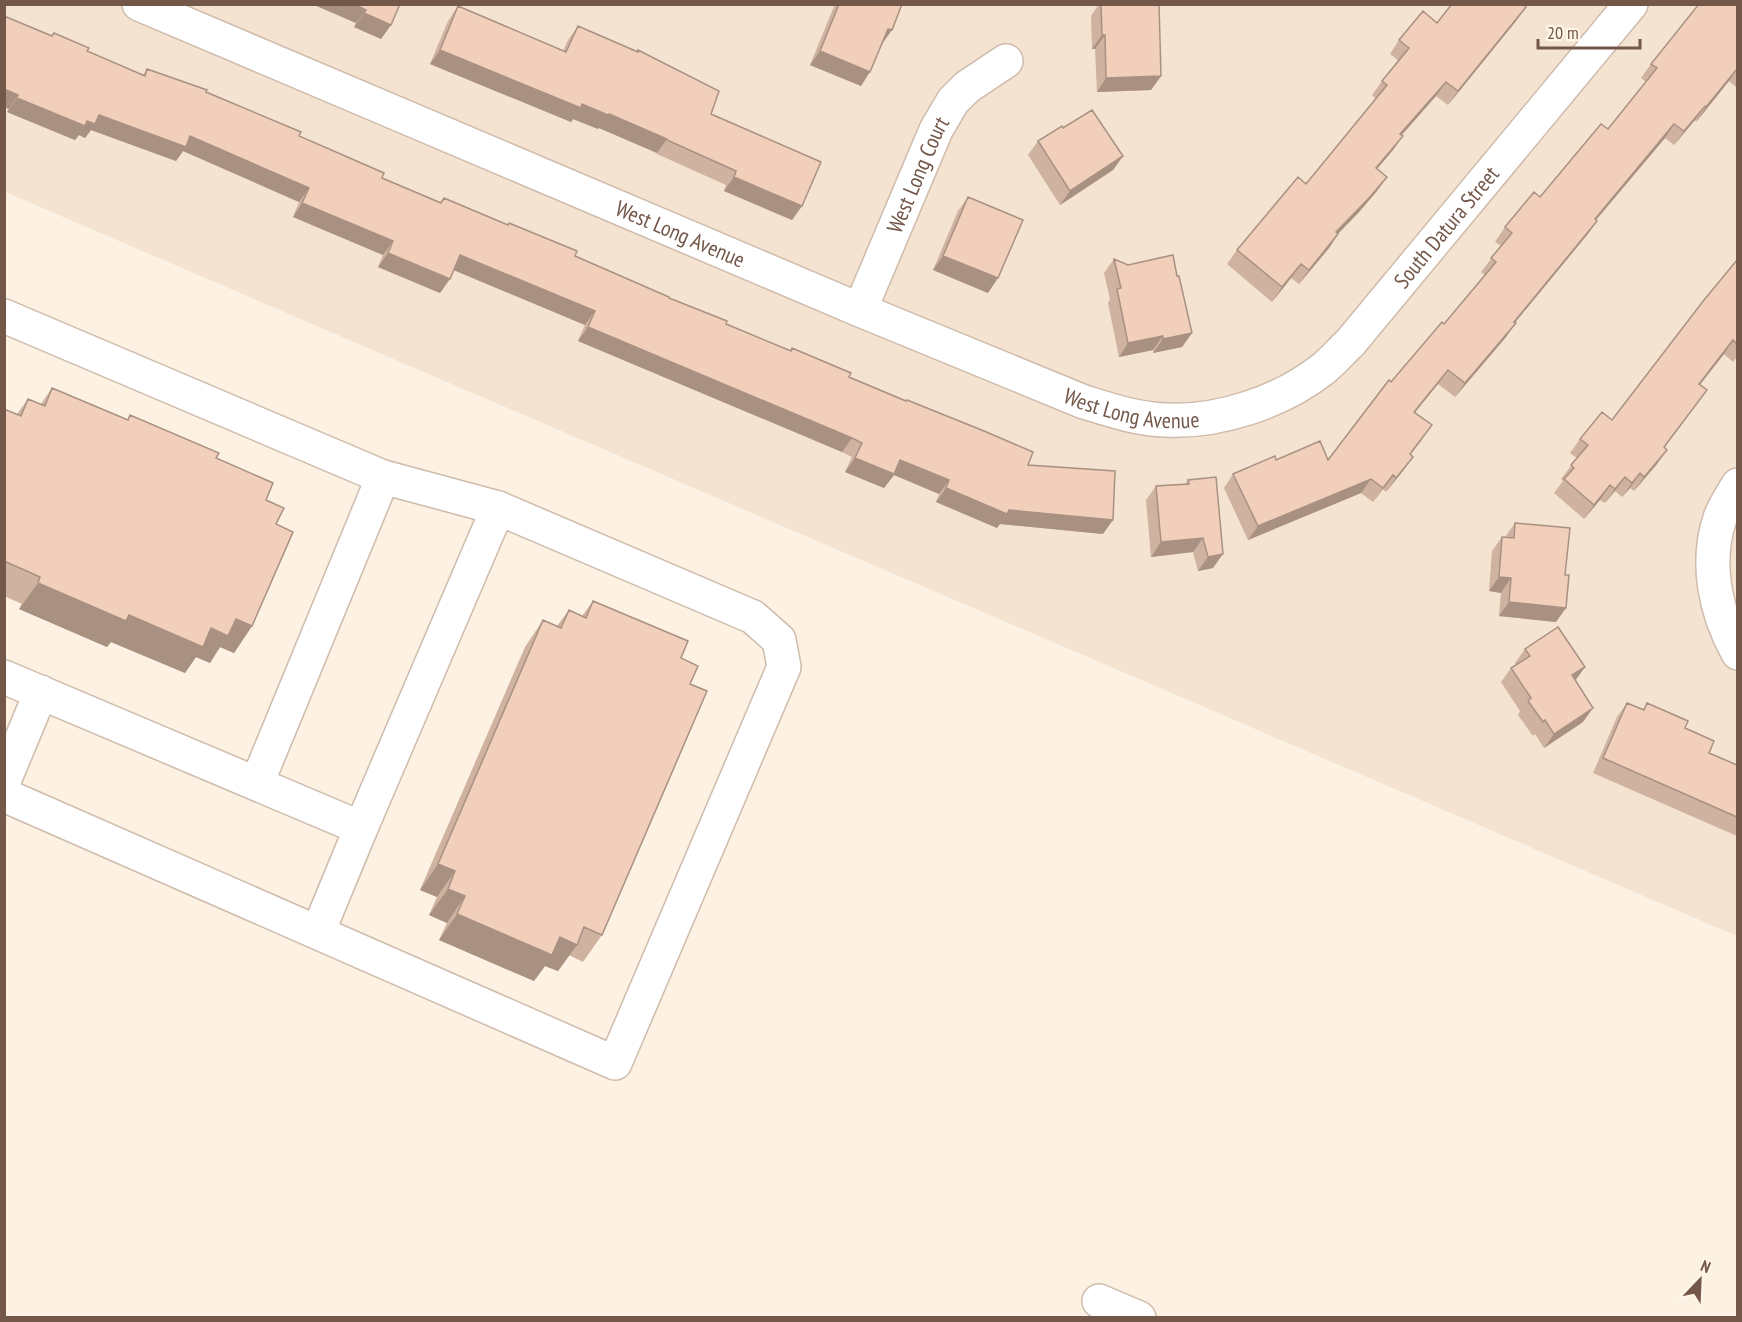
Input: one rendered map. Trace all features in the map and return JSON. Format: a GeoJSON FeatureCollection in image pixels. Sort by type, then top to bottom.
{"type":"FeatureCollection","features":[{"type":"Feature","properties":{"kind":"street","name":"West Long Avenue"},"geometry":{"type":"LineString","coordinates":[[139,4],[860,310],[1084,402],[1115,412],[1165,420],[1231,413]]}},
{"type":"Feature","properties":{"kind":"street","name":"South Datura Street"},"geometry":{"type":"LineString","coordinates":[[1231,413],[1258,406],[1288,391],[1323,369],[1350,343],[1631,4]]}},
{"type":"Feature","properties":{"kind":"street","name":"West Long Court"},"geometry":{"type":"LineString","coordinates":[[860,310],[936,130],[953,101],[967,87],[1006,61]]}},
{"type":"Feature","properties":{"kind":"street"},"geometry":{"type":"LineString","coordinates":[[4,316],[383,477],[498,508],[753,616],[779,640],[784,668],[615,1063],[4,795]]}},
{"type":"Feature","properties":{"kind":"street"},"geometry":{"type":"LineString","coordinates":[[257,783],[383,477]]}},
{"type":"Feature","properties":{"kind":"street"},"geometry":{"type":"LineString","coordinates":[[1737,485],[1721,516],[1715,538],[1713,562],[1717,605],[1737,653]]}},
{"type":"Feature","properties":{"kind":"street"},"geometry":{"type":"LineString","coordinates":[[318,932],[498,508]]}},
{"type":"Feature","properties":{"kind":"street"},"geometry":{"type":"LineString","coordinates":[[4,677],[361,828]]}},
{"type":"Feature","properties":{"kind":"street"},"geometry":{"type":"LineString","coordinates":[[4,781],[41,692]]}},
{"type":"Feature","properties":{"kind":"street"},"geometry":{"type":"LineString","coordinates":[[1099,1301],[1139,1317]]}},
{"type":"Feature","properties":{"kind":"shaded area"},"geometry":{"type":"Polygon","coordinates":[[[5,5],[1737,5],[1737,936],[5,192],[5,5]]]}},
{"type":"Feature","properties":{"kind":"building"},"geometry":{"type":"Polygon","coordinates":[[[354,4],[400,4],[391,25],[364,13],[366,10],[354,4]]]}},
{"type":"Feature","properties":{"kind":"building"},"geometry":{"type":"Polygon","coordinates":[[[839,4],[902,4],[892,30],[888,29],[870,72],[820,51],[839,4]]]}},
{"type":"Feature","properties":{"kind":"building"},"geometry":{"type":"Polygon","coordinates":[[[1101,4],[1159,4],[1161,76],[1106,78],[1105,35],[1102,35],[1101,4]]]}},
{"type":"Feature","properties":{"kind":"building"},"geometry":{"type":"Polygon","coordinates":[[[1452,4],[1523,4],[1526,7],[1458,91],[1446,82],[1400,134],[1403,136],[1376,168],[1387,177],[1336,232],[1338,234],[1309,270],[1301,264],[1282,287],[1237,250],[1298,177],[1306,184],[1387,85],[1382,81],[1409,48],[1399,40],[1423,11],[1437,23],[1452,4]]]}},
{"type":"Feature","properties":{"kind":"building"},"geometry":{"type":"Polygon","coordinates":[[[1699,4],[1737,4],[1737,69],[1684,131],[1674,124],[1595,219],[1597,221],[1514,322],[1516,323],[1465,383],[1448,370],[1414,412],[1432,425],[1410,454],[1413,457],[1396,478],[1393,475],[1383,488],[1371,479],[1258,526],[1233,474],[1275,456],[1276,460],[1320,441],[1328,460],[1389,380],[1391,382],[1442,322],[1444,324],[1496,262],[1491,258],[1512,233],[1505,227],[1534,192],[1540,197],[1601,124],[1608,129],[1657,68],[1651,64],[1699,4]]]}},
{"type":"Feature","properties":{"kind":"building"},"geometry":{"type":"Polygon","coordinates":[[[458,6],[566,52],[578,26],[638,52],[638,50],[719,91],[711,114],[821,162],[802,206],[734,177],[736,171],[609,114],[582,104],[581,108],[440,50],[458,6]]]}},
{"type":"Feature","properties":{"kind":"building"},"geometry":{"type":"Polygon","coordinates":[[[4,16],[52,36],[54,33],[89,48],[87,51],[145,76],[147,69],[207,90],[206,92],[301,132],[299,136],[384,173],[382,178],[441,203],[444,198],[577,251],[575,256],[727,321],[726,324],[791,351],[792,348],[851,373],[849,377],[1033,452],[1028,465],[1115,471],[1113,520],[1009,510],[1007,514],[946,488],[949,480],[900,460],[894,474],[855,458],[862,443],[852,438],[588,327],[595,311],[460,255],[450,279],[388,253],[393,241],[302,203],[309,188],[190,136],[186,147],[99,115],[95,124],[87,121],[85,126],[17,98],[18,95],[4,89],[4,16]]]}},
{"type":"Feature","properties":{"kind":"building"},"geometry":{"type":"Polygon","coordinates":[[[1092,110],[1123,156],[1070,191],[1038,141],[1092,110]]]}},
{"type":"Feature","properties":{"kind":"building"},"geometry":{"type":"Polygon","coordinates":[[[968,197],[1023,220],[998,278],[943,256],[968,197]]]}},
{"type":"Feature","properties":{"kind":"building"},"geometry":{"type":"Polygon","coordinates":[[[1173,255],[1192,333],[1128,343],[1117,289],[1121,288],[1114,259],[1128,265],[1173,255]]]}},
{"type":"Feature","properties":{"kind":"building"},"geometry":{"type":"Polygon","coordinates":[[[1737,260],[1737,344],[1733,340],[1699,384],[1707,390],[1664,447],[1667,450],[1644,477],[1640,473],[1632,483],[1625,477],[1615,489],[1610,485],[1594,505],[1564,479],[1574,468],[1571,465],[1588,445],[1580,439],[1602,412],[1612,420],[1737,260]]]}},
{"type":"Feature","properties":{"kind":"building"},"geometry":{"type":"Polygon","coordinates":[[[52,388],[128,420],[130,415],[219,453],[216,458],[273,483],[266,500],[284,508],[276,524],[293,532],[252,626],[236,619],[228,636],[211,628],[203,647],[129,615],[126,621],[38,583],[40,577],[4,561],[4,409],[21,416],[28,399],[45,406],[52,388]]]}},
{"type":"Feature","properties":{"kind":"building"},"geometry":{"type":"Polygon","coordinates":[[[1216,477],[1223,554],[1208,557],[1203,538],[1161,542],[1156,486],[1189,484],[1188,480],[1216,477]]]}},
{"type":"Feature","properties":{"kind":"building"},"geometry":{"type":"Polygon","coordinates":[[[1515,523],[1570,528],[1565,575],[1569,575],[1566,608],[1509,602],[1511,578],[1499,577],[1502,537],[1514,538],[1515,523]]]}},
{"type":"Feature","properties":{"kind":"building"},"geometry":{"type":"Polygon","coordinates":[[[593,601],[688,641],[681,658],[698,666],[690,684],[707,691],[602,935],[584,927],[577,945],[560,937],[552,955],[457,914],[465,896],[448,889],[455,871],[438,864],[543,620],[561,628],[569,610],[586,618],[593,601]]]}},
{"type":"Feature","properties":{"kind":"building"},"geometry":{"type":"Polygon","coordinates":[[[1558,627],[1585,667],[1572,675],[1593,708],[1554,734],[1528,701],[1531,698],[1511,668],[1530,656],[1525,649],[1558,627]]]}},
{"type":"Feature","properties":{"kind":"building"},"geometry":{"type":"Polygon","coordinates":[[[1627,703],[1644,710],[1647,703],[1688,721],[1685,728],[1714,741],[1709,753],[1737,765],[1737,817],[1603,758],[1627,703]]]}}]}
